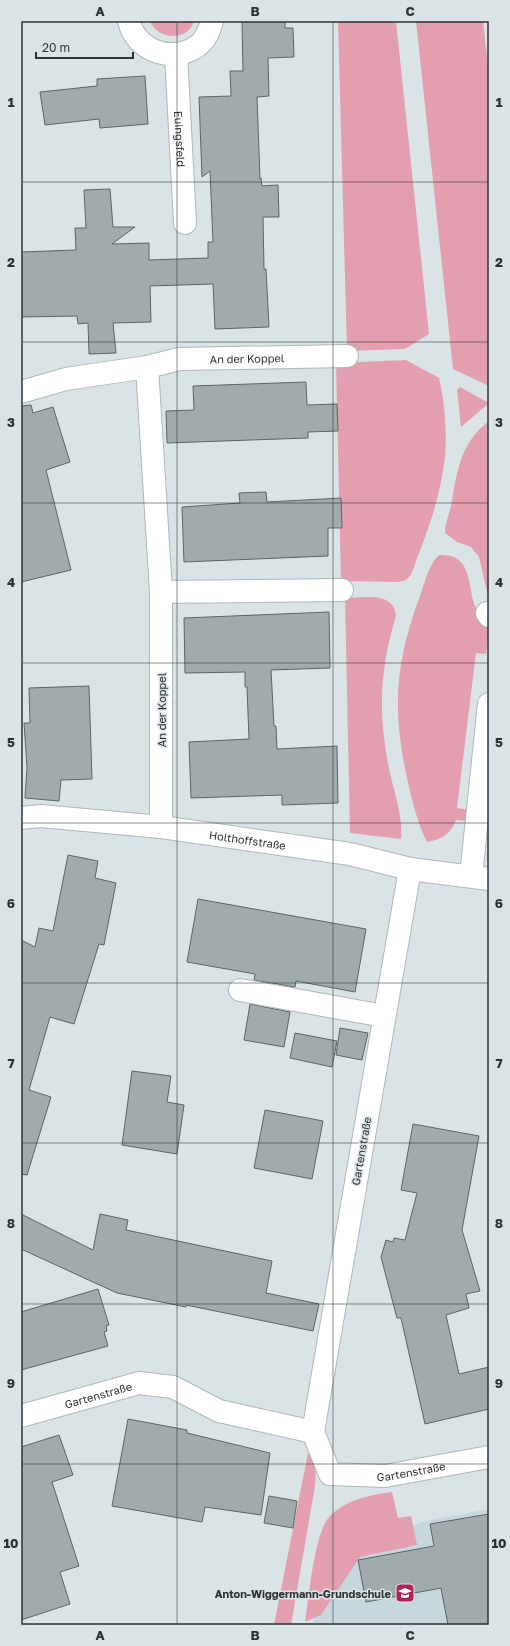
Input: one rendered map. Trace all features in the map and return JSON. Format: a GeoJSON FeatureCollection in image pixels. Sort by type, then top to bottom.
{"type":"FeatureCollection","features":[{"type":"Feature","properties":{"kind":"street"},"geometry":{"type":"LineString","coordinates":[[129,21],[138,40],[150,49],[163,54],[176,54],[189,50],[201,42],[209,32],[212,21]]}},
{"type":"Feature","properties":{"kind":"street","name":"Euingsfeld"},"geometry":{"type":"LineString","coordinates":[[176,54],[185,223]]}},
{"type":"Feature","properties":{"kind":"street","name":"An der Koppel"},"geometry":{"type":"LineString","coordinates":[[21,392],[66,379],[147,367],[179,359],[347,356]]}},
{"type":"Feature","properties":{"kind":"street","name":"An der Koppel"},"geometry":{"type":"LineString","coordinates":[[147,367],[161,592],[161,827]]}},
{"type":"Feature","properties":{"kind":"street"},"geometry":{"type":"LineString","coordinates":[[161,592],[342,590]]}},
{"type":"Feature","properties":{"kind":"street","name":"Holthoffstraße"},"geometry":{"type":"LineString","coordinates":[[21,818],[41,816],[161,827],[350,854],[410,869],[480,877],[489,704]]}},
{"type":"Feature","properties":{"kind":"street","name":"Gartenstraße"},"geometry":{"type":"LineString","coordinates":[[410,869],[313,1432],[330,1474],[385,1476],[489,1457]]}},
{"type":"Feature","properties":{"kind":"street"},"geometry":{"type":"LineString","coordinates":[[240,990],[384,1016]]}},
{"type":"Feature","properties":{"kind":"street","name":"Gartenstraße"},"geometry":{"type":"LineString","coordinates":[[21,1416],[139,1383],[173,1387],[219,1411],[313,1432]]}},
{"type":"Feature","properties":{"kind":"shaded area"},"geometry":{"type":"Polygon","coordinates":[[[150,21],[194,21],[191,28],[186,33],[172,36],[159,32],[150,21]]]}},
{"type":"Feature","properties":{"kind":"shaded area"},"geometry":{"type":"Polygon","coordinates":[[[338,21],[396,21],[429,334],[405,349],[347,351],[338,21]]]}},
{"type":"Feature","properties":{"kind":"shaded area"},"geometry":{"type":"Polygon","coordinates":[[[416,21],[483,21],[489,76],[489,386],[453,369],[416,21]]]}},
{"type":"Feature","properties":{"kind":"shaded area"},"geometry":{"type":"Polygon","coordinates":[[[406,360],[439,378],[443,397],[446,447],[441,483],[434,509],[414,568],[407,579],[398,582],[341,581],[336,363],[406,360]]]}},
{"type":"Feature","properties":{"kind":"shaded area"},"geometry":{"type":"Polygon","coordinates":[[[460,387],[489,403],[461,427],[457,390],[460,387]]]}},
{"type":"Feature","properties":{"kind":"shaded area"},"geometry":{"type":"Polygon","coordinates":[[[489,421],[489,601],[479,557],[471,547],[457,542],[445,533],[455,481],[461,459],[472,439],[489,421]]]}},
{"type":"Feature","properties":{"kind":"shaded area"},"geometry":{"type":"Polygon","coordinates":[[[439,555],[451,556],[459,560],[464,566],[477,610],[489,625],[489,628],[486,654],[476,653],[457,808],[470,810],[469,821],[456,820],[445,836],[427,842],[415,811],[402,753],[399,730],[398,686],[405,643],[412,620],[427,574],[435,559],[439,555]]]}},
{"type":"Feature","properties":{"kind":"shaded area"},"geometry":{"type":"Polygon","coordinates":[[[369,597],[384,599],[394,608],[396,616],[390,636],[383,675],[382,713],[386,752],[400,814],[401,839],[350,833],[345,598],[369,597]]]}},
{"type":"Feature","properties":{"kind":"shaded area"},"geometry":{"type":"Polygon","coordinates":[[[308,1453],[313,1461],[316,1472],[315,1486],[291,1625],[274,1625],[308,1453]]]}},
{"type":"Feature","properties":{"kind":"shaded area"},"geometry":{"type":"Polygon","coordinates":[[[392,1492],[398,1518],[411,1516],[417,1545],[360,1557],[321,1615],[305,1622],[316,1550],[324,1524],[337,1510],[351,1502],[367,1496],[392,1492]]]}},
{"type":"Feature","properties":{"kind":"shaded area","name":"Anton-Wiggermann-Grundschule"},"geometry":{"type":"Polygon","coordinates":[[[489,1509],[489,1625],[312,1625],[329,1561],[425,1521],[489,1509]]]}},
{"type":"Feature","properties":{"kind":"building"},"geometry":{"type":"Polygon","coordinates":[[[242,21],[285,21],[285,28],[293,28],[294,57],[268,58],[269,96],[257,97],[260,179],[261,178],[262,186],[278,185],[279,217],[263,217],[264,269],[266,269],[269,327],[215,329],[213,284],[150,286],[151,322],[113,323],[116,353],[89,354],[88,323],[78,324],[77,316],[21,317],[21,252],[76,250],[75,228],[86,228],[84,190],[110,189],[113,227],[135,227],[112,244],[149,243],[149,260],[208,258],[208,242],[213,242],[210,171],[202,177],[199,97],[231,96],[230,71],[243,71],[242,21]]]}},
{"type":"Feature","properties":{"kind":"building"},"geometry":{"type":"Polygon","coordinates":[[[145,76],[148,124],[100,128],[99,119],[45,125],[40,92],[97,86],[97,79],[145,76]]]}},
{"type":"Feature","properties":{"kind":"building"},"geometry":{"type":"Polygon","coordinates":[[[306,382],[307,405],[337,404],[338,431],[308,432],[308,438],[167,443],[166,411],[194,410],[193,386],[306,382]]]}},
{"type":"Feature","properties":{"kind":"building"},"geometry":{"type":"Polygon","coordinates":[[[31,405],[33,413],[53,407],[70,462],[46,470],[71,570],[21,582],[21,406],[31,405]]]}},
{"type":"Feature","properties":{"kind":"building"},"geometry":{"type":"Polygon","coordinates":[[[266,492],[267,502],[341,498],[342,528],[328,528],[328,556],[184,562],[182,507],[240,503],[239,493],[266,492]]]}},
{"type":"Feature","properties":{"kind":"building"},"geometry":{"type":"Polygon","coordinates":[[[329,612],[330,668],[271,670],[274,726],[276,726],[277,749],[337,746],[338,803],[282,805],[282,795],[191,798],[189,742],[249,739],[247,687],[245,687],[245,672],[185,673],[184,618],[329,612]]]}},
{"type":"Feature","properties":{"kind":"building"},"geometry":{"type":"Polygon","coordinates":[[[89,686],[92,779],[61,780],[59,801],[25,798],[27,767],[24,723],[30,723],[29,688],[89,686]]]}},
{"type":"Feature","properties":{"kind":"building"},"geometry":{"type":"Polygon","coordinates":[[[68,855],[98,861],[95,878],[116,883],[104,945],[99,944],[74,1024],[50,1017],[29,1090],[51,1097],[27,1175],[21,1174],[21,940],[35,947],[39,928],[53,931],[68,855]]]}},
{"type":"Feature","properties":{"kind":"building"},"geometry":{"type":"Polygon","coordinates":[[[198,899],[366,929],[355,992],[296,981],[295,987],[254,980],[255,974],[187,962],[198,899]]]}},
{"type":"Feature","properties":{"kind":"building"},"geometry":{"type":"Polygon","coordinates":[[[250,1004],[290,1012],[284,1047],[244,1040],[250,1004]]]}},
{"type":"Feature","properties":{"kind":"building"},"geometry":{"type":"Polygon","coordinates":[[[340,1028],[368,1033],[362,1060],[336,1055],[340,1028]]]}},
{"type":"Feature","properties":{"kind":"building"},"geometry":{"type":"Polygon","coordinates":[[[295,1033],[337,1041],[332,1067],[290,1058],[295,1033]]]}},
{"type":"Feature","properties":{"kind":"building"},"geometry":{"type":"Polygon","coordinates":[[[132,1071],[171,1076],[167,1102],[184,1105],[177,1154],[122,1145],[132,1071]]]}},
{"type":"Feature","properties":{"kind":"building"},"geometry":{"type":"Polygon","coordinates":[[[265,1110],[323,1121],[312,1179],[254,1168],[265,1110]]]}},
{"type":"Feature","properties":{"kind":"building"},"geometry":{"type":"Polygon","coordinates":[[[413,1124],[479,1136],[462,1230],[480,1291],[466,1294],[469,1308],[446,1315],[459,1374],[489,1367],[489,1409],[425,1424],[401,1318],[397,1318],[381,1257],[386,1240],[393,1242],[394,1238],[405,1240],[417,1193],[401,1190],[413,1124]]]}},
{"type":"Feature","properties":{"kind":"building"},"geometry":{"type":"Polygon","coordinates":[[[21,1214],[93,1250],[100,1214],[128,1220],[126,1230],[272,1261],[266,1293],[319,1304],[313,1331],[186,1305],[186,1307],[117,1293],[21,1249],[21,1214]]]}},
{"type":"Feature","properties":{"kind":"building"},"geometry":{"type":"Polygon","coordinates":[[[98,1289],[109,1325],[106,1326],[107,1331],[104,1332],[108,1346],[21,1370],[21,1312],[98,1289]]]}},
{"type":"Feature","properties":{"kind":"building"},"geometry":{"type":"Polygon","coordinates":[[[128,1419],[187,1430],[187,1433],[270,1453],[261,1515],[205,1507],[202,1522],[112,1506],[128,1419]]]}},
{"type":"Feature","properties":{"kind":"building"},"geometry":{"type":"Polygon","coordinates":[[[59,1435],[73,1475],[52,1482],[79,1566],[60,1572],[70,1604],[21,1620],[21,1447],[59,1435]]]}},
{"type":"Feature","properties":{"kind":"building"},"geometry":{"type":"Polygon","coordinates":[[[269,1496],[297,1501],[293,1528],[264,1523],[269,1496]]]}},
{"type":"Feature","properties":{"kind":"building"},"geometry":{"type":"Polygon","coordinates":[[[489,1514],[489,1625],[448,1625],[441,1588],[366,1602],[358,1560],[434,1546],[430,1524],[489,1514]]]}},
{"type":"Feature","properties":{"kind":"place","name":"Anton-Wiggermann-Grundschule"},"geometry":{"type":"Point","coordinates":[405,1593]}}]}
